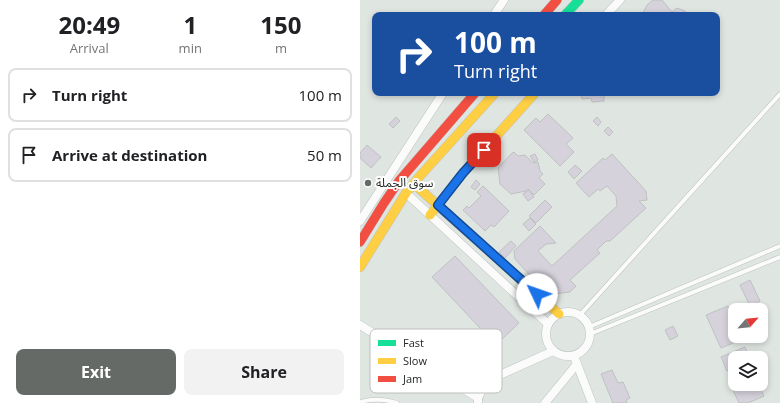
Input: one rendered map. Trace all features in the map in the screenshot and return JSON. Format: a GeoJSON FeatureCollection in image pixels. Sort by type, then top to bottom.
{"type":"FeatureCollection","features":[{"type":"Feature","properties":{"kind":"main road"},"geometry":{"type":"LineString","coordinates":[[547,12],[558,0]]}},
{"type":"Feature","properties":{"kind":"main road"},"geometry":{"type":"LineString","coordinates":[[568,12],[579,0]]}},
{"type":"Feature","properties":{"kind":"main road"},"geometry":{"type":"LineString","coordinates":[[360,242],[399,181],[473,96]]}},
{"type":"Feature","properties":{"kind":"main road"},"geometry":{"type":"LineString","coordinates":[[360,267],[406,193],[492,96]]}},
{"type":"Feature","properties":{"kind":"main road"},"geometry":{"type":"LineString","coordinates":[[430,215],[463,173],[533,96]]}},
{"type":"Feature","properties":{"kind":"main road"},"geometry":{"type":"LineString","coordinates":[[414,184],[559,314]]}},
{"type":"Feature","properties":{"kind":"street"},"geometry":{"type":"LineString","coordinates":[[496,12],[504,0]]}},
{"type":"Feature","properties":{"kind":"street"},"geometry":{"type":"LineString","coordinates":[[609,12],[620,0]]}},
{"type":"Feature","properties":{"kind":"street"},"geometry":{"type":"LineString","coordinates":[[360,221],[441,96]]}},
{"type":"Feature","properties":{"kind":"street"},"geometry":{"type":"LineString","coordinates":[[406,193],[548,324]]}},
{"type":"Feature","properties":{"kind":"street"},"geometry":{"type":"LineString","coordinates":[[546,403],[575,360],[580,353],[586,348],[589,341],[590,331],[586,320],[573,313],[566,312],[559,314],[548,324],[546,338],[553,351],[559,355],[575,360],[592,403]]}},
{"type":"Feature","properties":{"kind":"street"},"geometry":{"type":"LineString","coordinates":[[360,325],[370,331]]}},
{"type":"Feature","properties":{"kind":"street"},"geometry":{"type":"LineString","coordinates":[[502,374],[553,351]]}},
{"type":"Feature","properties":{"kind":"street"},"geometry":{"type":"LineString","coordinates":[[467,393],[478,400]]}},
{"type":"Feature","properties":{"kind":"lane"},"geometry":{"type":"LineString","coordinates":[[580,316],[780,94]]}},
{"type":"Feature","properties":{"kind":"lane"},"geometry":{"type":"LineString","coordinates":[[590,331],[780,246]]}},
{"type":"Feature","properties":{"kind":"lane"},"geometry":{"type":"LineString","coordinates":[[590,331],[780,257]]}},
{"type":"Feature","properties":{"kind":"lane"},"geometry":{"type":"LineString","coordinates":[[360,402],[368,399],[390,400],[397,403]]}},
{"type":"Feature","properties":{"kind":"building"},"geometry":{"type":"Polygon","coordinates":[[[653,0],[662,0],[672,12],[644,12],[647,5],[653,0]]]}},
{"type":"Feature","properties":{"kind":"building"},"geometry":{"type":"Polygon","coordinates":[[[677,8],[686,12],[672,12],[677,8]]]}},
{"type":"Feature","properties":{"kind":"building"},"geometry":{"type":"Polygon","coordinates":[[[582,96],[604,96],[604,101],[592,102],[591,98],[582,99],[582,96]]]}},
{"type":"Feature","properties":{"kind":"building"},"geometry":{"type":"Polygon","coordinates":[[[548,114],[573,138],[566,144],[574,152],[560,166],[524,130],[536,118],[540,122],[548,114]]]}},
{"type":"Feature","properties":{"kind":"building"},"geometry":{"type":"Polygon","coordinates":[[[396,117],[400,121],[393,128],[389,124],[396,117]]]}},
{"type":"Feature","properties":{"kind":"building"},"geometry":{"type":"Polygon","coordinates":[[[597,117],[601,122],[598,126],[593,121],[597,117]]]}},
{"type":"Feature","properties":{"kind":"building"},"geometry":{"type":"Polygon","coordinates":[[[608,127],[613,132],[609,136],[604,131],[608,127]]]}},
{"type":"Feature","properties":{"kind":"building"},"geometry":{"type":"Polygon","coordinates":[[[367,145],[381,157],[371,168],[360,158],[360,153],[367,145]]]}},
{"type":"Feature","properties":{"kind":"building"},"geometry":{"type":"Polygon","coordinates":[[[514,152],[518,156],[525,155],[533,163],[538,162],[540,171],[543,174],[539,178],[545,184],[534,195],[528,189],[526,191],[511,194],[500,184],[498,168],[514,152]]]}},
{"type":"Feature","properties":{"kind":"building"},"geometry":{"type":"Polygon","coordinates":[[[535,154],[538,160],[534,162],[530,156],[535,154]]]}},
{"type":"Feature","properties":{"kind":"building"},"geometry":{"type":"Polygon","coordinates":[[[612,154],[646,191],[647,200],[639,201],[646,208],[610,241],[606,241],[597,250],[600,253],[570,280],[576,286],[570,292],[546,295],[547,294],[515,259],[514,251],[540,226],[556,243],[546,244],[538,251],[552,266],[617,206],[616,196],[607,186],[600,191],[598,189],[589,197],[576,183],[603,158],[605,160],[612,154]]]}},
{"type":"Feature","properties":{"kind":"building"},"geometry":{"type":"Polygon","coordinates":[[[575,165],[582,171],[574,179],[568,172],[575,165]]]}},
{"type":"Feature","properties":{"kind":"building"},"geometry":{"type":"Polygon","coordinates":[[[476,180],[480,184],[475,190],[471,187],[476,180]]]}},
{"type":"Feature","properties":{"kind":"building"},"geometry":{"type":"Polygon","coordinates":[[[483,186],[509,211],[494,227],[491,225],[485,231],[463,210],[467,206],[469,208],[481,196],[477,192],[483,186]]]}},
{"type":"Feature","properties":{"kind":"building"},"geometry":{"type":"Polygon","coordinates":[[[529,190],[534,197],[528,201],[523,194],[529,190]]]}},
{"type":"Feature","properties":{"kind":"building"},"geometry":{"type":"Polygon","coordinates":[[[545,200],[552,207],[536,223],[529,216],[545,200]]]}},
{"type":"Feature","properties":{"kind":"building"},"geometry":{"type":"Polygon","coordinates":[[[530,218],[536,224],[529,231],[523,224],[530,218]]]}},
{"type":"Feature","properties":{"kind":"building"},"geometry":{"type":"Polygon","coordinates":[[[511,241],[516,246],[505,258],[499,252],[511,241]]]}},
{"type":"Feature","properties":{"kind":"building"},"geometry":{"type":"Polygon","coordinates":[[[455,256],[519,323],[502,339],[502,329],[481,329],[432,277],[455,256]]]}},
{"type":"Feature","properties":{"kind":"building"},"geometry":{"type":"Polygon","coordinates":[[[750,280],[760,301],[756,303],[749,303],[740,285],[750,280]]]}},
{"type":"Feature","properties":{"kind":"building"},"geometry":{"type":"Polygon","coordinates":[[[728,306],[728,343],[733,343],[721,348],[706,315],[728,306]]]}},
{"type":"Feature","properties":{"kind":"building"},"geometry":{"type":"Polygon","coordinates":[[[673,326],[678,336],[670,340],[665,330],[673,326]]]}},
{"type":"Feature","properties":{"kind":"building"},"geometry":{"type":"Polygon","coordinates":[[[745,347],[747,351],[735,351],[745,347]]]}},
{"type":"Feature","properties":{"kind":"building"},"geometry":{"type":"Polygon","coordinates":[[[728,354],[727,371],[721,357],[728,354]]]}},
{"type":"Feature","properties":{"kind":"building"},"geometry":{"type":"Polygon","coordinates":[[[612,370],[618,383],[623,382],[630,398],[626,400],[627,403],[613,403],[601,374],[612,370]]]}},
{"type":"Feature","properties":{"kind":"building"},"geometry":{"type":"Polygon","coordinates":[[[733,391],[762,391],[764,396],[748,403],[739,403],[733,391]]]}},
{"type":"Feature","properties":{"kind":"traffic: fast"},"geometry":{"type":"LineString","coordinates":[[568,12],[579,0]]}},
{"type":"Feature","properties":{"kind":"traffic: slow"},"geometry":{"type":"LineString","coordinates":[[360,267],[406,193],[492,96]]}},
{"type":"Feature","properties":{"kind":"traffic: slow"},"geometry":{"type":"LineString","coordinates":[[430,215],[463,173],[532,96]]}},
{"type":"Feature","properties":{"kind":"traffic: slow"},"geometry":{"type":"LineString","coordinates":[[414,184],[559,314]]}},
{"type":"Feature","properties":{"kind":"traffic: jam"},"geometry":{"type":"LineString","coordinates":[[547,12],[557,0]]}},
{"type":"Feature","properties":{"kind":"traffic: jam"},"geometry":{"type":"LineString","coordinates":[[360,242],[399,181],[472,96]]}},
{"type":"Feature","properties":{"kind":"place","name":"سوق الجملة"},"geometry":{"type":"Point","coordinates":[368,183]}},
{"type":"Feature","properties":{"kind":"route"},"geometry":{"type":"LineString","coordinates":[[484,150],[463,173],[438,205],[537,294]]}}]}
